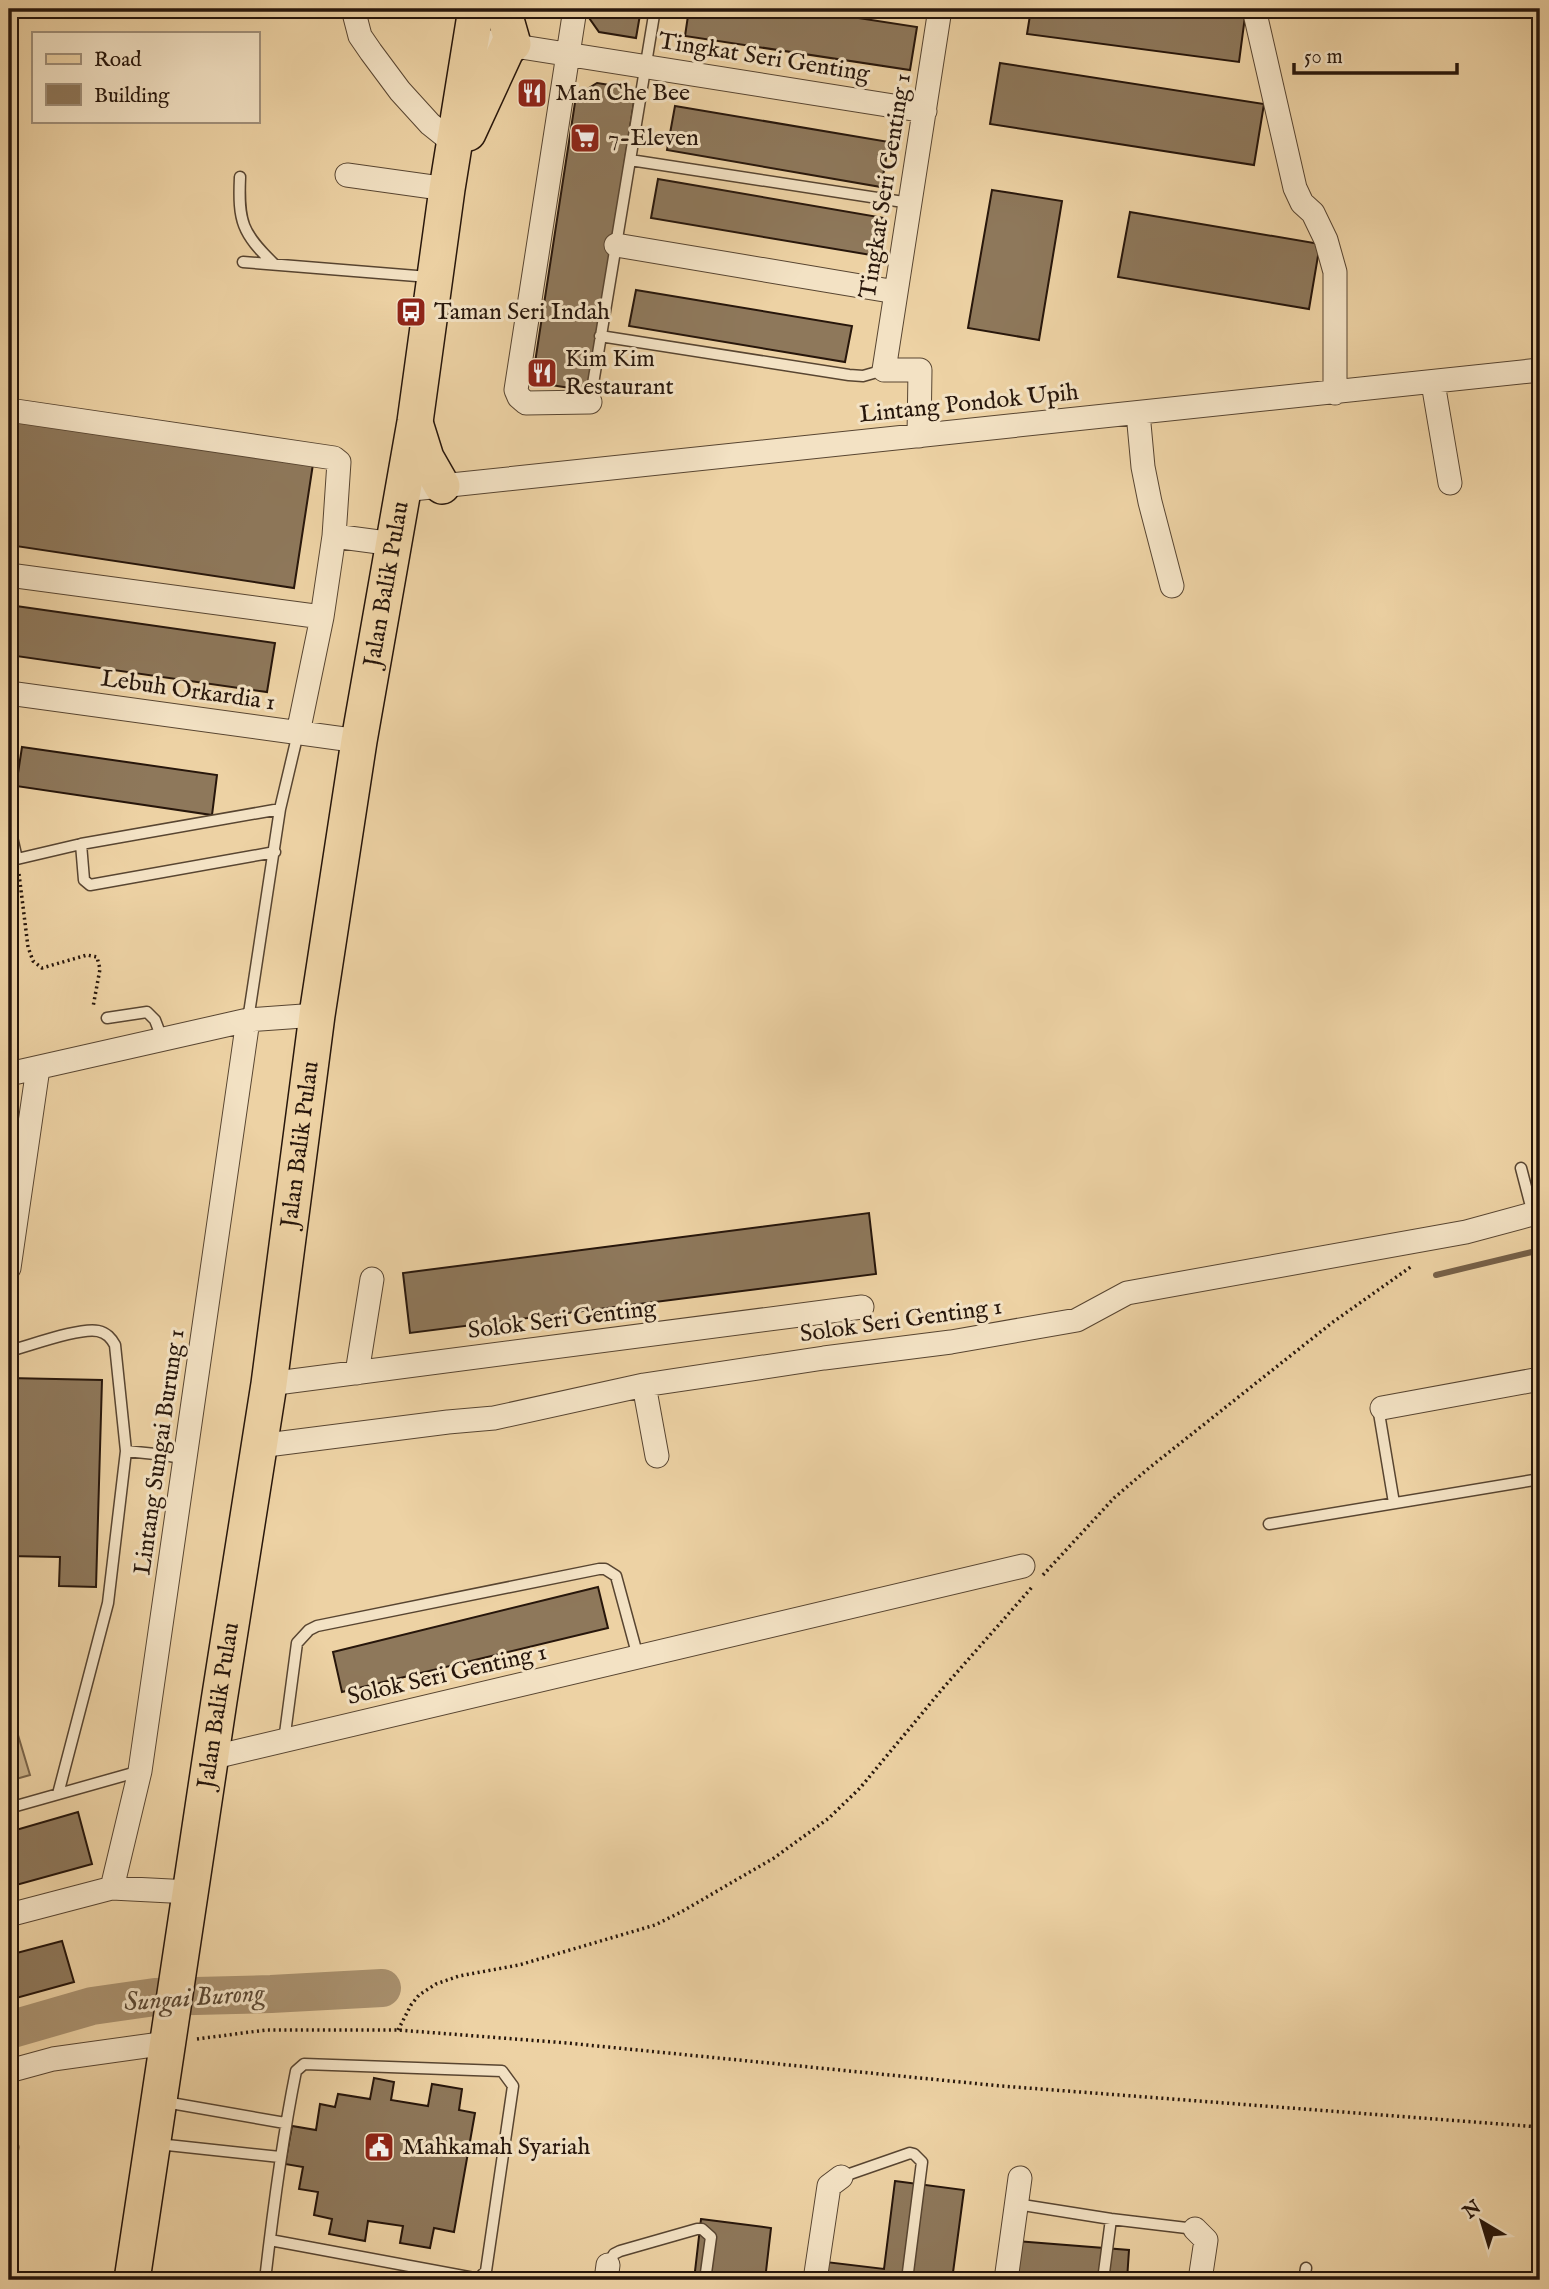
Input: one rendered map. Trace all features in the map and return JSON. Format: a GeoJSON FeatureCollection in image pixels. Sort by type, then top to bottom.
{"type":"FeatureCollection","features":[{"type":"Feature","properties":{"kind":"main road"},"geometry":{"type":"LineString","coordinates":[[451,167],[511,44],[503,9]]}},
{"type":"Feature","properties":{"kind":"main road","name":"Jalan Balik Pulau"},"geometry":{"type":"LineString","coordinates":[[132,2280],[269,1384],[317,1015],[359,741],[415,422],[474,24]]}},
{"type":"Feature","properties":{"kind":"main road"},"geometry":{"type":"LineString","coordinates":[[415,422],[426,458],[442,486]]}},
{"type":"Feature","properties":{"kind":"street"},"geometry":{"type":"LineString","coordinates":[[347,175],[451,167],[430,124],[385,71],[360,36],[353,9]]}},
{"type":"Feature","properties":{"kind":"street"},"geometry":{"type":"LineString","coordinates":[[575,9],[516,390],[526,403],[590,402]]}},
{"type":"Feature","properties":{"kind":"street"},"geometry":{"type":"LineString","coordinates":[[1254,9],[1295,188],[1302,202],[1313,213],[1326,240],[1335,272],[1335,393]]}},
{"type":"Feature","properties":{"kind":"street","name":"Tingkat Seri Genting 1"},"geometry":{"type":"LineString","coordinates":[[884,370],[940,12]]}},
{"type":"Feature","properties":{"kind":"street","name":"Tingkat Seri Genting"},"geometry":{"type":"LineString","coordinates":[[474,24],[511,44],[925,111]]}},
{"type":"Feature","properties":{"kind":"street"},"geometry":{"type":"LineString","coordinates":[[616,245],[896,292]]}},
{"type":"Feature","properties":{"kind":"street"},"geometry":{"type":"LineString","coordinates":[[884,370],[920,370],[919,436]]}},
{"type":"Feature","properties":{"kind":"street","name":"Lintang Pondok Upih"},"geometry":{"type":"LineString","coordinates":[[403,491],[1540,370]]}},
{"type":"Feature","properties":{"kind":"street"},"geometry":{"type":"LineString","coordinates":[[1433,383],[1450,483]]}},
{"type":"Feature","properties":{"kind":"street"},"geometry":{"type":"LineString","coordinates":[[9,410],[334,458],[339,462],[341,467],[334,536],[322,617],[298,733]]}},
{"type":"Feature","properties":{"kind":"street"},"geometry":{"type":"LineString","coordinates":[[1138,413],[1143,467],[1172,586]]}},
{"type":"Feature","properties":{"kind":"street"},"geometry":{"type":"LineString","coordinates":[[334,536],[394,544]]}},
{"type":"Feature","properties":{"kind":"street"},"geometry":{"type":"LineString","coordinates":[[9,575],[322,617]]}},
{"type":"Feature","properties":{"kind":"street","name":"Lebuh Orkardia 1"},"geometry":{"type":"LineString","coordinates":[[9,693],[359,741]]}},
{"type":"Feature","properties":{"kind":"street"},"geometry":{"type":"LineString","coordinates":[[9,1074],[248,1020],[317,1015]]}},
{"type":"Feature","properties":{"kind":"street","name":"Lintang Sungai Burung 1"},"geometry":{"type":"LineString","coordinates":[[112,1888],[140,1771],[248,1020]]}},
{"type":"Feature","properties":{"kind":"street"},"geometry":{"type":"LineString","coordinates":[[9,1268],[38,1068]]}},
{"type":"Feature","properties":{"kind":"street","name":"Solok Seri Genting 1"},"geometry":{"type":"LineString","coordinates":[[259,1446],[494,1418],[644,1385],[951,1342],[1077,1320],[1127,1293],[1466,1232],[1537,1213]]}},
{"type":"Feature","properties":{"kind":"street"},"geometry":{"type":"LineString","coordinates":[[357,1373],[372,1279]]}},
{"type":"Feature","properties":{"kind":"street","name":"Solok Seri Genting"},"geometry":{"type":"LineString","coordinates":[[269,1384],[862,1307]]}},
{"type":"Feature","properties":{"kind":"street"},"geometry":{"type":"LineString","coordinates":[[1382,1408],[1540,1378]]}},
{"type":"Feature","properties":{"kind":"street"},"geometry":{"type":"LineString","coordinates":[[644,1385],[657,1456]]}},
{"type":"Feature","properties":{"kind":"street","name":"Solok Seri Genting 1"},"geometry":{"type":"LineString","coordinates":[[210,1758],[1023,1566]]}},
{"type":"Feature","properties":{"kind":"street"},"geometry":{"type":"LineString","coordinates":[[9,1916],[112,1888],[190,1892]]}},
{"type":"Feature","properties":{"kind":"street"},"geometry":{"type":"LineString","coordinates":[[9,2071],[170,2026]]}},
{"type":"Feature","properties":{"kind":"street"},"geometry":{"type":"LineString","coordinates":[[814,2280],[829,2186],[841,2177]]}},
{"type":"Feature","properties":{"kind":"street"},"geometry":{"type":"LineString","coordinates":[[1006,2280],[1020,2178]]}},
{"type":"Feature","properties":{"kind":"street"},"geometry":{"type":"LineString","coordinates":[[1195,2228],[1206,2240],[1200,2280]]}},
{"type":"Feature","properties":{"kind":"lane"},"geometry":{"type":"LineString","coordinates":[[590,402],[655,9]]}},
{"type":"Feature","properties":{"kind":"lane"},"geometry":{"type":"LineString","coordinates":[[900,9],[940,12]]}},
{"type":"Feature","properties":{"kind":"lane"},"geometry":{"type":"LineString","coordinates":[[630,160],[910,203]]}},
{"type":"Feature","properties":{"kind":"lane"},"geometry":{"type":"LineString","coordinates":[[240,177],[239,202],[242,222],[247,234],[274,264]]}},
{"type":"Feature","properties":{"kind":"lane"},"geometry":{"type":"LineString","coordinates":[[243,262],[435,277]]}},
{"type":"Feature","properties":{"kind":"lane"},"geometry":{"type":"LineString","coordinates":[[600,336],[849,375],[863,376],[884,370]]}},
{"type":"Feature","properties":{"kind":"lane"},"geometry":{"type":"LineString","coordinates":[[248,1020],[280,808],[298,733]]}},
{"type":"Feature","properties":{"kind":"lane"},"geometry":{"type":"LineString","coordinates":[[9,824],[17,859],[81,844],[280,808]]}},
{"type":"Feature","properties":{"kind":"lane"},"geometry":{"type":"LineString","coordinates":[[81,844],[84,880],[90,885],[275,852]]}},
{"type":"Feature","properties":{"kind":"lane"},"geometry":{"type":"LineString","coordinates":[[107,1018],[147,1012],[155,1020],[163,1041]]}},
{"type":"Feature","properties":{"kind":"lane"},"geometry":{"type":"LineString","coordinates":[[1521,1168],[1537,1213]]}},
{"type":"Feature","properties":{"kind":"lane"},"geometry":{"type":"LineString","coordinates":[[9,1351],[84,1331],[98,1331],[109,1335],[116,1345],[125,1451],[108,1603],[58,1794]]}},
{"type":"Feature","properties":{"kind":"lane"},"geometry":{"type":"LineString","coordinates":[[1382,1408],[1379,1413],[1394,1503]]}},
{"type":"Feature","properties":{"kind":"lane"},"geometry":{"type":"LineString","coordinates":[[125,1451],[186,1459]]}},
{"type":"Feature","properties":{"kind":"lane"},"geometry":{"type":"LineString","coordinates":[[1269,1524],[1540,1479]]}},
{"type":"Feature","properties":{"kind":"lane"},"geometry":{"type":"LineString","coordinates":[[284,1741],[297,1643],[309,1630],[317,1626],[605,1569],[616,1576],[638,1657]]}},
{"type":"Feature","properties":{"kind":"lane"},"geometry":{"type":"LineString","coordinates":[[9,1808],[140,1771]]}},
{"type":"Feature","properties":{"kind":"lane"},"geometry":{"type":"LineString","coordinates":[[265,2280],[270,2239],[280,2157],[285,2123],[296,2071],[304,2064],[502,2071],[513,2086],[486,2271],[480,2277],[270,2239]]}},
{"type":"Feature","properties":{"kind":"lane"},"geometry":{"type":"LineString","coordinates":[[159,2101],[285,2123]]}},
{"type":"Feature","properties":{"kind":"lane"},"geometry":{"type":"LineString","coordinates":[[152,2143],[280,2157]]}},
{"type":"Feature","properties":{"kind":"lane"},"geometry":{"type":"LineString","coordinates":[[9,2174],[13,2147]]}},
{"type":"Feature","properties":{"kind":"lane"},"geometry":{"type":"LineString","coordinates":[[841,2177],[910,2153],[922,2162],[907,2280]]}},
{"type":"Feature","properties":{"kind":"lane"},"geometry":{"type":"LineString","coordinates":[[1016,2204],[1111,2219],[1195,2228]]}},
{"type":"Feature","properties":{"kind":"lane"},"geometry":{"type":"LineString","coordinates":[[1103,2280],[1111,2219]]}},
{"type":"Feature","properties":{"kind":"lane"},"geometry":{"type":"LineString","coordinates":[[607,2273],[614,2254],[620,2251],[702,2229],[711,2237],[705,2280]]}},
{"type":"Feature","properties":{"kind":"lane"},"geometry":{"type":"LineString","coordinates":[[1304,2280],[1306,2268]]}},
{"type":"Feature","properties":{"kind":"path"},"geometry":{"type":"LineString","coordinates":[[17,859],[33,961],[42,968],[87,955],[97,957],[100,969],[93,1010],[98,1016],[107,1018]]}},
{"type":"Feature","properties":{"kind":"path"},"geometry":{"type":"LineString","coordinates":[[398,2030],[419,1995],[436,1984],[459,1976],[519,1965],[655,1925],[774,1858],[829,1818],[860,1788],[1014,1607],[1114,1498],[1187,1436],[1333,1322],[1413,1265]]}},
{"type":"Feature","properties":{"kind":"path"},"geometry":{"type":"LineString","coordinates":[[170,2026],[266,2030],[398,2030],[606,2047],[1001,2086],[1540,2127]]}},
{"type":"Feature","properties":{"kind":"shaded area"},"geometry":{"type":"Polygon","coordinates":[[[9,1705],[30,1775],[9,1781],[9,1705]]]}},
{"type":"Feature","properties":{"kind":"building"},"geometry":{"type":"Polygon","coordinates":[[[588,9],[641,9],[636,38],[599,32],[587,15],[588,9]]]}},
{"type":"Feature","properties":{"kind":"building"},"geometry":{"type":"Polygon","coordinates":[[[689,9],[800,9],[917,27],[910,70],[685,36],[689,9]]]}},
{"type":"Feature","properties":{"kind":"building"},"geometry":{"type":"Polygon","coordinates":[[[1031,9],[1246,9],[1239,62],[1027,34],[1031,9]]]}},
{"type":"Feature","properties":{"kind":"building"},"geometry":{"type":"Polygon","coordinates":[[[1000,63],[1264,104],[1254,165],[990,124],[1000,63]]]}},
{"type":"Feature","properties":{"kind":"building"},"geometry":{"type":"Polygon","coordinates":[[[597,83],[636,89],[589,391],[532,382],[576,96],[597,83]]]}},
{"type":"Feature","properties":{"kind":"building"},"geometry":{"type":"Polygon","coordinates":[[[675,106],[889,142],[881,187],[667,150],[675,106]]]}},
{"type":"Feature","properties":{"kind":"building"},"geometry":{"type":"Polygon","coordinates":[[[658,179],[884,218],[877,256],[651,218],[658,179]]]}},
{"type":"Feature","properties":{"kind":"building"},"geometry":{"type":"Polygon","coordinates":[[[992,190],[1062,201],[1039,340],[968,328],[992,190]]]}},
{"type":"Feature","properties":{"kind":"building"},"geometry":{"type":"Polygon","coordinates":[[[1130,212],[1320,244],[1309,309],[1118,277],[1130,212]]]}},
{"type":"Feature","properties":{"kind":"building"},"geometry":{"type":"Polygon","coordinates":[[[636,290],[852,326],[845,362],[629,326],[636,290]]]}},
{"type":"Feature","properties":{"kind":"building"},"geometry":{"type":"Polygon","coordinates":[[[9,419],[313,464],[294,588],[9,545],[9,419]]]}},
{"type":"Feature","properties":{"kind":"building"},"geometry":{"type":"Polygon","coordinates":[[[9,605],[275,643],[267,692],[9,655],[9,605]]]}},
{"type":"Feature","properties":{"kind":"building"},"geometry":{"type":"Polygon","coordinates":[[[22,747],[217,775],[212,815],[16,786],[22,747]]]}},
{"type":"Feature","properties":{"kind":"building"},"geometry":{"type":"Polygon","coordinates":[[[869,1213],[876,1274],[410,1333],[403,1273],[869,1213]]]}},
{"type":"Feature","properties":{"kind":"building"},"geometry":{"type":"Polygon","coordinates":[[[9,1378],[102,1380],[96,1587],[59,1586],[60,1557],[9,1556],[9,1378]]]}},
{"type":"Feature","properties":{"kind":"building"},"geometry":{"type":"Polygon","coordinates":[[[598,1587],[608,1628],[342,1692],[333,1652],[598,1587]]]}},
{"type":"Feature","properties":{"kind":"building"},"geometry":{"type":"Polygon","coordinates":[[[78,1812],[92,1864],[9,1887],[9,1832],[78,1812]]]}},
{"type":"Feature","properties":{"kind":"building"},"geometry":{"type":"Polygon","coordinates":[[[62,1941],[74,1982],[9,2000],[9,1955],[62,1941]]]}},
{"type":"Feature","properties":{"kind":"building","name":"Mahkamah Syariah"},"geometry":{"type":"Polygon","coordinates":[[[374,2078],[394,2082],[391,2100],[428,2106],[432,2084],[462,2089],[459,2110],[475,2113],[454,2232],[434,2228],[430,2248],[400,2243],[403,2226],[368,2221],[365,2241],[329,2234],[332,2219],[314,2215],[318,2192],[299,2189],[303,2167],[285,2164],[292,2126],[316,2130],[320,2104],[335,2107],[338,2094],[370,2099],[374,2078]]]}},
{"type":"Feature","properties":{"kind":"building"},"geometry":{"type":"Polygon","coordinates":[[[895,2181],[964,2190],[952,2280],[816,2280],[818,2261],[884,2269],[895,2181]]]}},
{"type":"Feature","properties":{"kind":"building"},"geometry":{"type":"Polygon","coordinates":[[[701,2219],[771,2228],[765,2280],[694,2280],[701,2219]]]}},
{"type":"Feature","properties":{"kind":"building"},"geometry":{"type":"Polygon","coordinates":[[[1015,2241],[1129,2250],[1127,2280],[1012,2280],[1015,2241]]]}},
{"type":"Feature","properties":{"kind":"building"},"geometry":{"type":"Polygon","coordinates":[[[646,2275],[691,2280],[646,2280],[646,2275]]]}},
{"type":"Feature","properties":{"kind":"building"},"geometry":{"type":"Polygon","coordinates":[[[1211,2276],[1270,2279],[1270,2280],[1211,2280],[1211,2276]]]}},
{"type":"Feature","properties":{"kind":"waterway"},"geometry":{"type":"LineString","coordinates":[[1436,1275],[1540,1250]]}},
{"type":"Feature","properties":{"kind":"waterway","name":"Sungai Burong"},"geometry":{"type":"LineString","coordinates":[[9,2030],[92,2006],[155,1997],[382,1988]]}},
{"type":"Feature","properties":{"kind":"place","name":"Man Che Bee"},"geometry":{"type":"Point","coordinates":[532,93]}},
{"type":"Feature","properties":{"kind":"place","name":"7-Eleven"},"geometry":{"type":"Point","coordinates":[585,138]}},
{"type":"Feature","properties":{"kind":"place","name":"Taman Seri Indah"},"geometry":{"type":"Point","coordinates":[411,312]}},
{"type":"Feature","properties":{"kind":"place","name":"Kim Kim Restaurant"},"geometry":{"type":"Point","coordinates":[542,373]}},
{"type":"Feature","properties":{"kind":"place","name":"Mahkamah Syariah"},"geometry":{"type":"Point","coordinates":[379,2147]}}]}
